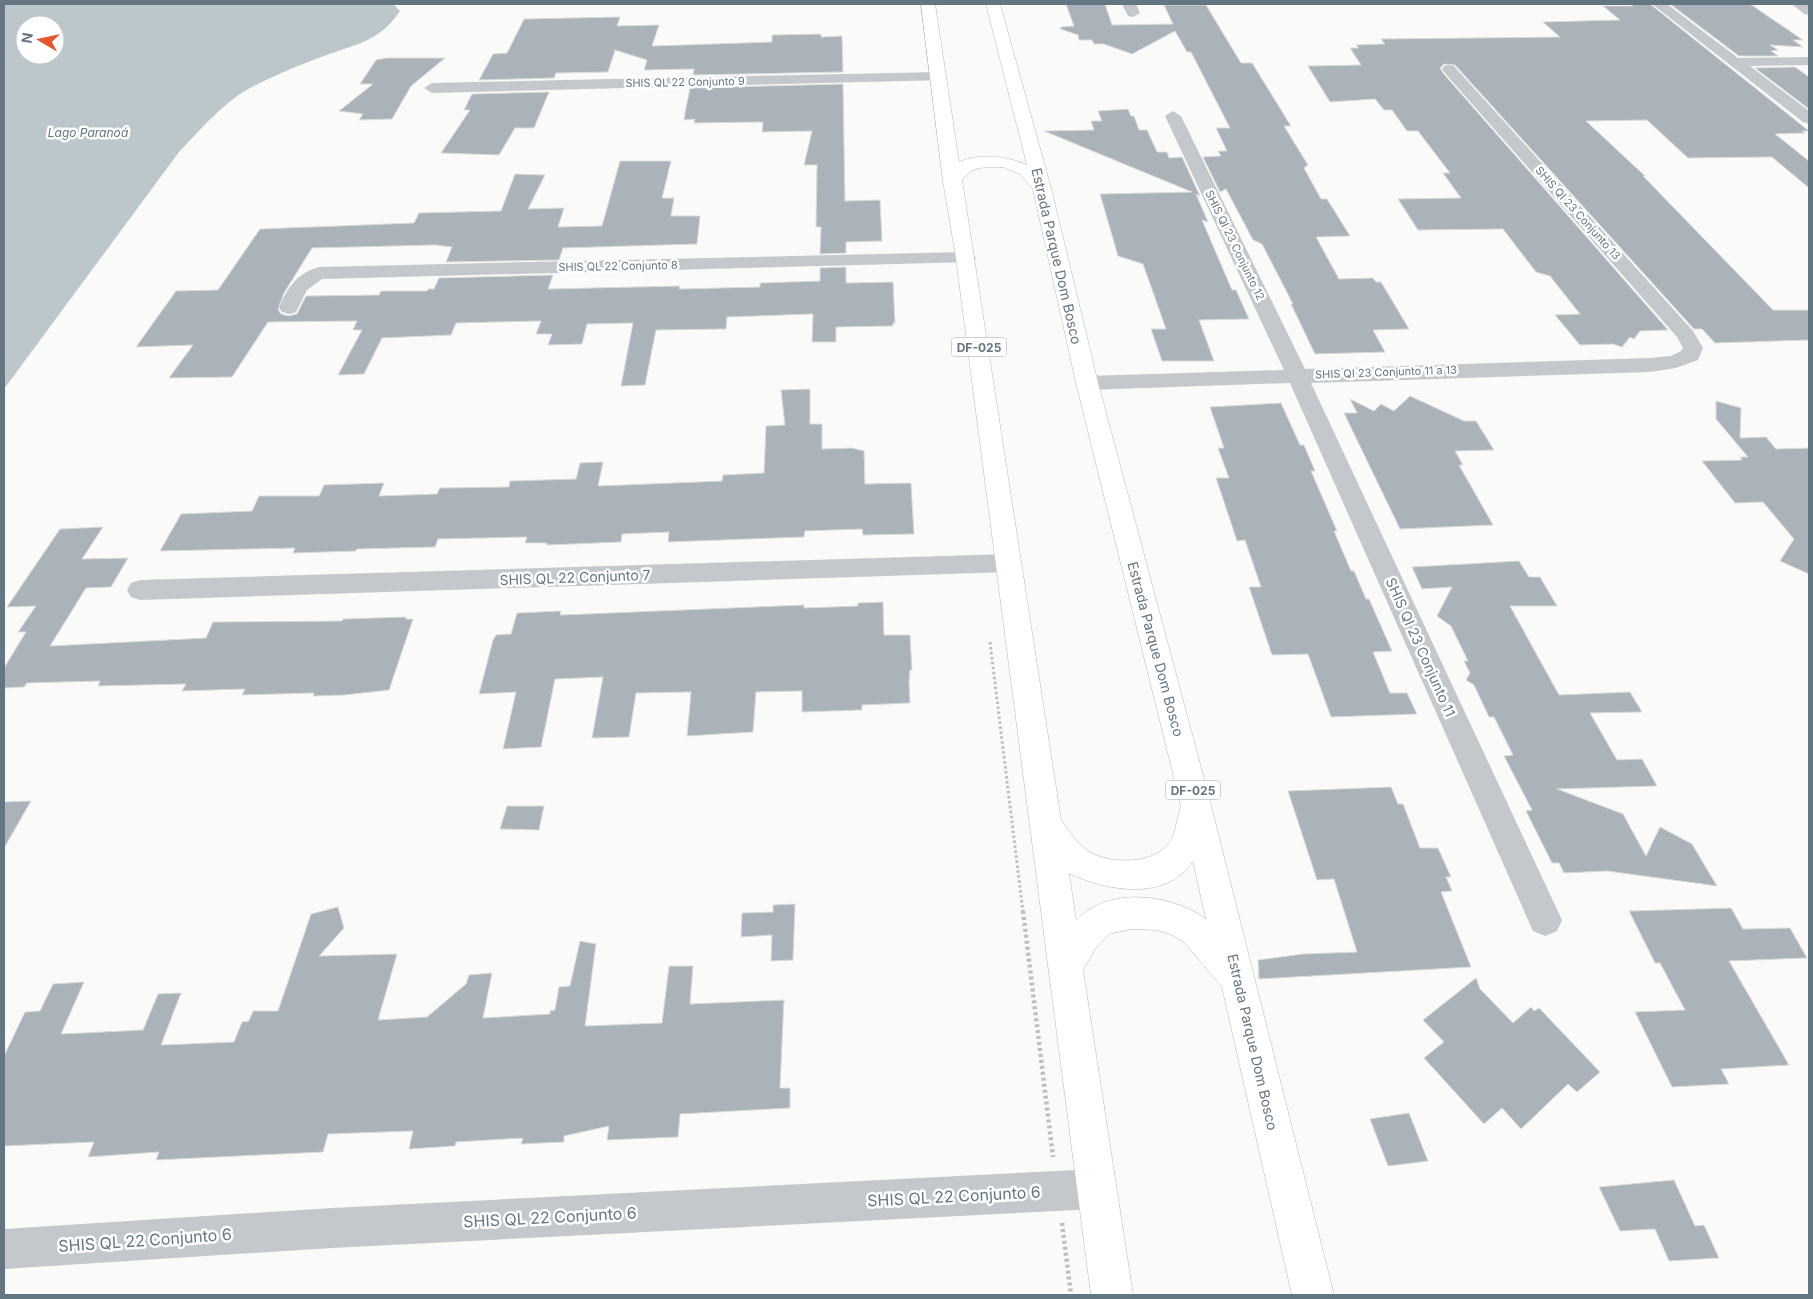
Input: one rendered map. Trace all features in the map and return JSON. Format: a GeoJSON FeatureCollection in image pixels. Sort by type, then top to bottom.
{"type":"FeatureCollection","features":[{"type":"Feature","properties":{"kind":"main road","name":"DF-025"},"geometry":{"type":"LineString","coordinates":[[928,4],[948,131],[952,181],[966,258],[1112,1295]]}},
{"type":"Feature","properties":{"kind":"main road","name":"Estrada Parque Dom Bosco"},"geometry":{"type":"LineString","coordinates":[[993,4],[1042,188],[1087,383],[1196,805],[1313,1295]]}},
{"type":"Feature","properties":{"kind":"main road"},"geometry":{"type":"LineString","coordinates":[[948,131],[960,144],[967,147],[1002,150],[1030,141]]}},
{"type":"Feature","properties":{"kind":"main road"},"geometry":{"type":"LineString","coordinates":[[952,181],[963,167],[972,163],[1005,162],[1026,170],[1042,188]]}},
{"type":"Feature","properties":{"kind":"main road"},"geometry":{"type":"LineString","coordinates":[[1044,822],[1063,848],[1077,861],[1095,869],[1117,874],[1154,873],[1176,860],[1187,842],[1196,805]]}},
{"type":"Feature","properties":{"kind":"main road"},"geometry":{"type":"LineString","coordinates":[[1065,970],[1088,932],[1098,922],[1126,913],[1161,915],[1189,926],[1211,945],[1238,981]]}},
{"type":"Feature","properties":{"kind":"street"},"geometry":{"type":"LineString","coordinates":[[1660,4],[1809,119]]}},
{"type":"Feature","properties":{"kind":"street"},"geometry":{"type":"LineString","coordinates":[[1799,4],[1809,11]]}},
{"type":"Feature","properties":{"kind":"street"},"geometry":{"type":"LineString","coordinates":[[1735,62],[1809,61]]}},
{"type":"Feature","properties":{"kind":"street","name":"SHIS QI 23 Conjunto 13"},"geometry":{"type":"LineString","coordinates":[[1449,69],[1686,335],[1693,348],[1691,355],[1684,359]]}},
{"type":"Feature","properties":{"kind":"street","name":"SHIS QL 22 Conjunto 9"},"geometry":{"type":"LineString","coordinates":[[432,88],[939,77]]}},
{"type":"Feature","properties":{"kind":"street","name":"SHIS QI 23 Conjunto 12"},"geometry":{"type":"LineString","coordinates":[[1173,116],[1297,375]]}},
{"type":"Feature","properties":{"kind":"street","name":"SHIS QL 22 Conjunto 8"},"geometry":{"type":"LineString","coordinates":[[289,308],[298,288],[310,276],[319,273],[966,258]]}},
{"type":"Feature","properties":{"kind":"street","name":"SHIS QI 23 Conjunto 11 a 13"},"geometry":{"type":"LineString","coordinates":[[1087,383],[1650,365],[1684,359]]}},
{"type":"Feature","properties":{"kind":"street","name":"SHIS QI 23 Conjunto 11"},"geometry":{"type":"LineString","coordinates":[[1297,375],[1545,920]]}},
{"type":"Feature","properties":{"kind":"street","name":"SHIS QL 22 Conjunto 7"},"geometry":{"type":"LineString","coordinates":[[140,590],[1009,563]]}},
{"type":"Feature","properties":{"kind":"street","name":"SHIS QL 22 Conjunto 6"},"geometry":{"type":"LineString","coordinates":[[4,1249],[332,1228],[1096,1189]]}},
{"type":"Feature","properties":{"kind":"water","name":"Lago Paranoá"},"geometry":{"type":"Polygon","coordinates":[[[4,4],[388,4],[394,5],[400,11],[384,29],[366,41],[296,67],[241,94],[212,117],[179,152],[4,389],[4,4]]]}},
{"type":"Feature","properties":{"kind":"building"},"geometry":{"type":"Polygon","coordinates":[[[1066,4],[1105,4],[1112,25],[1173,24],[1164,5],[1206,5],[1241,63],[1252,63],[1291,126],[1284,126],[1308,165],[1304,168],[1321,199],[1327,199],[1350,236],[1316,237],[1339,279],[1373,278],[1376,282],[1381,282],[1409,329],[1373,330],[1385,352],[1315,354],[1291,304],[1293,304],[1262,244],[1253,240],[1226,189],[1220,192],[1203,157],[1221,156],[1218,151],[1227,151],[1216,128],[1230,128],[1191,52],[1187,52],[1175,31],[1132,54],[1104,44],[1094,44],[1092,40],[1079,40],[1078,35],[1060,29],[1061,27],[1074,26],[1066,4]]]}},
{"type":"Feature","properties":{"kind":"building"},"geometry":{"type":"Polygon","coordinates":[[[1630,4],[1650,4],[1809,131],[1802,131],[1805,133],[1775,134],[1809,161],[1809,188],[1772,157],[1688,158],[1647,120],[1586,121],[1645,176],[1643,176],[1773,310],[1809,310],[1809,340],[1715,343],[1702,329],[1694,329],[1455,65],[1444,64],[1440,68],[1443,73],[1668,330],[1640,331],[1634,339],[1630,337],[1622,347],[1613,344],[1580,345],[1555,315],[1580,314],[1550,276],[1536,272],[1503,229],[1418,230],[1398,199],[1461,198],[1443,173],[1450,173],[1418,131],[1407,131],[1392,110],[1384,110],[1375,99],[1330,102],[1308,66],[1361,65],[1350,48],[1359,48],[1356,45],[1385,44],[1381,39],[1560,37],[1543,22],[1620,20],[1603,6],[1633,6],[1630,4]]]}},
{"type":"Feature","properties":{"kind":"building"},"geometry":{"type":"Polygon","coordinates":[[[1670,4],[1750,4],[1803,40],[1793,40],[1803,47],[1770,45],[1778,50],[1771,51],[1778,56],[1739,56],[1670,4]]]}},
{"type":"Feature","properties":{"kind":"building"},"geometry":{"type":"Polygon","coordinates":[[[620,17],[617,26],[659,25],[652,46],[772,42],[772,35],[821,34],[821,37],[842,36],[843,72],[693,75],[694,69],[644,70],[647,60],[615,50],[608,72],[556,73],[554,78],[479,80],[493,54],[507,53],[524,19],[620,17]]]}},
{"type":"Feature","properties":{"kind":"building"},"geometry":{"type":"Polygon","coordinates":[[[387,58],[445,58],[411,86],[392,119],[359,120],[363,114],[339,111],[373,84],[360,84],[376,60],[387,58]]]}},
{"type":"Feature","properties":{"kind":"building"},"geometry":{"type":"Polygon","coordinates":[[[1795,67],[1809,77],[1809,109],[1755,68],[1795,67]]]}},
{"type":"Feature","properties":{"kind":"building"},"geometry":{"type":"Polygon","coordinates":[[[843,84],[845,201],[880,200],[882,241],[846,242],[846,253],[820,254],[821,227],[816,227],[817,165],[804,165],[812,131],[762,132],[763,122],[694,123],[695,119],[684,120],[690,88],[843,84]]]}},
{"type":"Feature","properties":{"kind":"building"},"geometry":{"type":"Polygon","coordinates":[[[549,92],[534,128],[515,128],[499,155],[441,153],[470,110],[464,110],[472,94],[549,92]]]}},
{"type":"Feature","properties":{"kind":"building"},"geometry":{"type":"Polygon","coordinates":[[[1128,109],[1131,116],[1134,116],[1139,130],[1147,130],[1157,152],[1167,152],[1169,158],[1182,157],[1200,196],[1196,194],[1208,222],[1202,220],[1232,290],[1236,290],[1249,319],[1199,320],[1214,361],[1162,361],[1151,329],[1166,329],[1143,264],[1118,256],[1100,194],[1192,192],[1044,131],[1094,130],[1091,121],[1102,121],[1098,111],[1128,109]]]}},
{"type":"Feature","properties":{"kind":"building"},"geometry":{"type":"Polygon","coordinates":[[[620,161],[671,161],[662,198],[674,198],[671,216],[700,216],[697,244],[563,248],[559,260],[446,262],[452,247],[435,245],[312,248],[284,293],[278,309],[281,314],[288,316],[297,314],[306,296],[379,295],[381,291],[427,291],[428,289],[434,289],[439,278],[553,275],[548,289],[680,286],[679,289],[760,287],[760,283],[820,281],[820,268],[846,267],[846,283],[893,282],[895,323],[893,323],[893,326],[836,327],[836,342],[812,342],[813,314],[727,317],[726,329],[656,330],[645,385],[621,386],[633,323],[587,324],[582,344],[548,345],[552,334],[536,334],[541,321],[456,323],[451,335],[382,338],[364,374],[338,375],[362,330],[353,330],[357,321],[268,322],[232,377],[169,378],[193,345],[136,347],[176,291],[218,290],[260,229],[414,223],[419,213],[501,211],[515,174],[545,175],[528,209],[564,208],[558,227],[602,226],[620,161]]]}},
{"type":"Feature","properties":{"kind":"building"},"geometry":{"type":"Polygon","coordinates":[[[810,389],[810,424],[822,424],[822,449],[852,448],[864,451],[865,484],[911,483],[914,534],[863,535],[862,529],[805,531],[804,537],[668,542],[669,532],[622,534],[621,542],[547,545],[547,543],[525,543],[527,537],[438,539],[435,547],[357,549],[356,551],[293,553],[295,548],[160,551],[181,514],[252,511],[259,496],[319,496],[324,485],[384,483],[379,496],[437,494],[440,488],[509,487],[510,481],[576,479],[580,463],[603,462],[598,486],[722,481],[723,475],[764,473],[766,426],[785,425],[781,390],[810,389]]]}},
{"type":"Feature","properties":{"kind":"building"},"geometry":{"type":"Polygon","coordinates":[[[1410,396],[1464,421],[1476,421],[1494,450],[1455,451],[1463,465],[1459,465],[1493,525],[1400,529],[1344,413],[1357,413],[1350,399],[1374,411],[1381,404],[1394,411],[1410,396]]]}},
{"type":"Feature","properties":{"kind":"building"},"geometry":{"type":"Polygon","coordinates":[[[1716,401],[1741,408],[1740,438],[1766,437],[1776,449],[1809,448],[1809,574],[1780,561],[1794,539],[1763,502],[1735,503],[1702,461],[1742,460],[1740,457],[1748,457],[1716,419],[1716,401]]]}},
{"type":"Feature","properties":{"kind":"building"},"geometry":{"type":"Polygon","coordinates":[[[1281,403],[1300,445],[1304,445],[1315,471],[1311,471],[1337,531],[1334,531],[1351,571],[1354,571],[1366,599],[1369,599],[1392,651],[1373,652],[1390,693],[1407,693],[1417,714],[1331,717],[1308,654],[1272,655],[1249,587],[1261,587],[1245,540],[1237,541],[1216,478],[1229,478],[1218,448],[1224,448],[1210,407],[1281,403]]]}},
{"type":"Feature","properties":{"kind":"building"},"geometry":{"type":"Polygon","coordinates":[[[103,527],[82,559],[128,558],[111,587],[86,588],[50,646],[206,638],[213,622],[342,621],[343,619],[406,617],[406,619],[413,619],[389,690],[345,695],[313,696],[314,693],[242,695],[245,689],[182,691],[186,684],[98,686],[100,681],[27,683],[24,687],[4,688],[4,668],[26,632],[18,632],[36,606],[7,607],[60,529],[103,527]]]}},
{"type":"Feature","properties":{"kind":"building"},"geometry":{"type":"Polygon","coordinates":[[[1519,561],[1529,577],[1540,577],[1557,606],[1510,606],[1559,695],[1630,692],[1642,712],[1590,713],[1617,760],[1642,759],[1657,786],[1557,789],[1623,814],[1646,856],[1660,827],[1692,844],[1717,886],[1607,871],[1564,873],[1559,863],[1552,863],[1526,811],[1532,810],[1504,756],[1513,755],[1494,717],[1489,717],[1474,685],[1466,680],[1470,673],[1464,661],[1468,661],[1451,626],[1437,616],[1452,587],[1422,589],[1412,567],[1519,561]]]}},
{"type":"Feature","properties":{"kind":"building"},"geometry":{"type":"Polygon","coordinates":[[[883,602],[884,635],[910,635],[912,670],[910,670],[909,682],[910,703],[862,705],[862,710],[802,712],[802,691],[756,692],[753,732],[687,736],[691,692],[636,693],[629,737],[592,738],[603,677],[555,679],[541,747],[503,749],[516,692],[479,694],[493,640],[496,635],[511,634],[517,613],[561,611],[560,615],[804,605],[804,608],[858,606],[858,603],[883,602]]]}},
{"type":"Feature","properties":{"kind":"building"},"geometry":{"type":"Polygon","coordinates":[[[1391,787],[1398,804],[1403,804],[1420,848],[1438,848],[1451,877],[1446,877],[1452,891],[1441,892],[1471,967],[1259,979],[1258,960],[1303,954],[1357,952],[1334,879],[1317,880],[1288,791],[1391,787]]]}},
{"type":"Feature","properties":{"kind":"building"},"geometry":{"type":"Polygon","coordinates":[[[31,801],[4,848],[4,802],[31,801]]]}},
{"type":"Feature","properties":{"kind":"building"},"geometry":{"type":"Polygon","coordinates":[[[507,806],[544,806],[539,830],[500,829],[507,806]]]}},
{"type":"Feature","properties":{"kind":"building"},"geometry":{"type":"Polygon","coordinates":[[[795,904],[793,960],[771,961],[772,935],[741,937],[742,913],[773,912],[773,905],[795,904]]]}},
{"type":"Feature","properties":{"kind":"building"},"geometry":{"type":"Polygon","coordinates":[[[338,907],[344,928],[319,956],[397,954],[378,1020],[427,1017],[466,984],[469,975],[492,973],[483,1018],[550,1014],[550,1011],[555,1010],[559,987],[570,986],[580,941],[596,944],[585,1026],[662,1023],[669,966],[693,966],[690,1004],[784,1000],[780,1088],[790,1088],[790,1108],[680,1114],[678,1137],[607,1140],[609,1126],[564,1136],[564,1142],[521,1144],[523,1138],[456,1142],[455,1146],[409,1149],[413,1131],[328,1134],[323,1152],[156,1160],[159,1152],[88,1157],[94,1142],[4,1146],[4,1056],[25,1012],[40,1011],[53,984],[84,982],[61,1034],[143,1030],[158,994],[181,993],[161,1045],[234,1042],[242,1022],[249,1021],[253,1011],[278,1011],[311,914],[338,907]]]}},
{"type":"Feature","properties":{"kind":"building"},"geometry":{"type":"Polygon","coordinates":[[[1731,908],[1743,929],[1790,928],[1807,958],[1729,961],[1789,1065],[1721,1069],[1729,1084],[1672,1087],[1635,1012],[1685,1010],[1660,963],[1655,963],[1629,911],[1731,908]]]}},
{"type":"Feature","properties":{"kind":"building"},"geometry":{"type":"Polygon","coordinates":[[[1476,978],[1480,989],[1513,1023],[1531,1007],[1534,1011],[1539,1008],[1600,1072],[1577,1092],[1568,1084],[1521,1129],[1502,1108],[1484,1124],[1424,1058],[1444,1042],[1423,1020],[1476,978]]]}},
{"type":"Feature","properties":{"kind":"building"},"geometry":{"type":"Polygon","coordinates":[[[1409,1113],[1428,1161],[1388,1166],[1370,1119],[1409,1113]]]}},
{"type":"Feature","properties":{"kind":"building"},"geometry":{"type":"Polygon","coordinates":[[[1674,1180],[1695,1226],[1704,1225],[1719,1258],[1669,1261],[1655,1229],[1620,1231],[1599,1187],[1674,1180]]]}}]}
